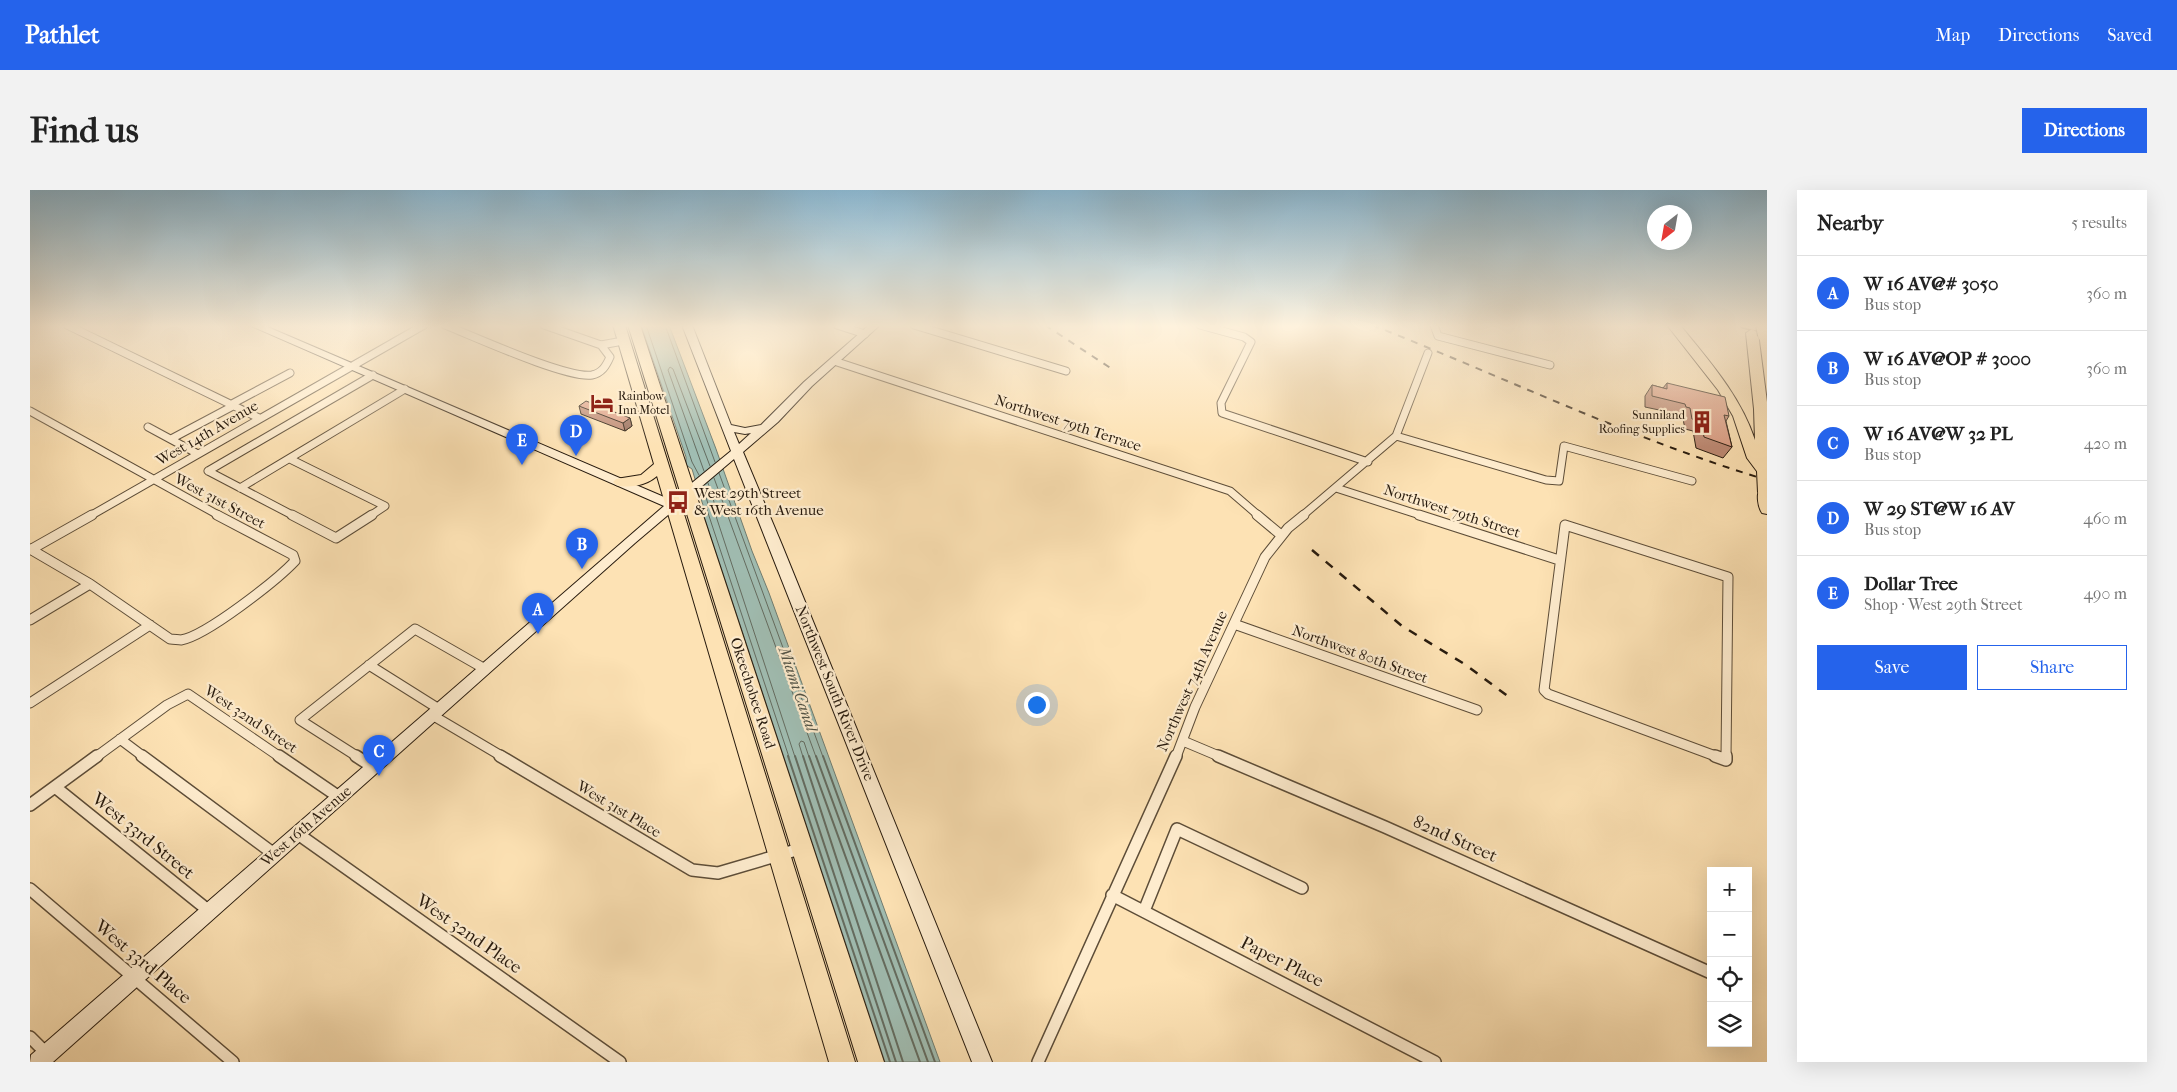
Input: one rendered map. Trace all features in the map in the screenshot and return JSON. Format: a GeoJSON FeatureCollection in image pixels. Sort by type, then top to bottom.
{"type":"FeatureCollection","features":[{"type":"Feature","properties":{"kind":"highway","name":"Okeechobee Road"},"geometry":{"type":"LineString","coordinates":[[631,366],[662,465],[686,495],[780,856],[842,1062]]}},
{"type":"Feature","properties":{"kind":"highway","name":"Okeechobee Road"},"geometry":{"type":"LineString","coordinates":[[646,366],[686,495],[803,848],[871,1062]]}},
{"type":"Feature","properties":{"kind":"highway"},"geometry":{"type":"LineString","coordinates":[[1705,366],[1724,389],[1742,421],[1754,458],[1762,468]]}},
{"type":"Feature","properties":{"kind":"highway"},"geometry":{"type":"LineString","coordinates":[[1759,366],[1762,468],[1767,509]]}},
{"type":"Feature","properties":{"kind":"highway"},"geometry":{"type":"LineString","coordinates":[[621,482],[645,479],[656,472],[662,465]]}},
{"type":"Feature","properties":{"kind":"main road","name":"West 16th Avenue"},"geometry":{"type":"LineString","coordinates":[[485,668],[686,495]]}},
{"type":"Feature","properties":{"kind":"street"},"geometry":{"type":"LineString","coordinates":[[150,366],[259,418]]}},
{"type":"Feature","properties":{"kind":"street"},"geometry":{"type":"LineString","coordinates":[[349,366],[621,482],[686,495],[766,427],[829,366]]}},
{"type":"Feature","properties":{"kind":"street"},"geometry":{"type":"LineString","coordinates":[[549,366],[579,374],[593,375],[606,366]]}},
{"type":"Feature","properties":{"kind":"street","name":"Northwest South River Drive"},"geometry":{"type":"LineString","coordinates":[[703,366],[737,451],[740,470],[982,1062]]}},
{"type":"Feature","properties":{"kind":"street","name":"Northwest 79th Terrace"},"geometry":{"type":"LineString","coordinates":[[848,366],[1230,491],[1281,535]]}},
{"type":"Feature","properties":{"kind":"street"},"geometry":{"type":"LineString","coordinates":[[1048,366],[1066,371]]}},
{"type":"Feature","properties":{"kind":"street"},"geometry":{"type":"LineString","coordinates":[[1239,366],[1221,403],[1222,413],[1368,462]]}},
{"type":"Feature","properties":{"kind":"street","name":"Northwest 74th Avenue"},"geometry":{"type":"LineString","coordinates":[[1038,1062],[1112,894],[1183,741],[1195,707],[1265,557],[1281,535],[1396,436],[1423,366]]}},
{"type":"Feature","properties":{"kind":"street","name":"West 14th Avenue"},"geometry":{"type":"LineString","coordinates":[[30,549],[352,367]]}},
{"type":"Feature","properties":{"kind":"street"},"geometry":{"type":"LineString","coordinates":[[171,439],[290,373]]}},
{"type":"Feature","properties":{"kind":"street"},"geometry":{"type":"LineString","coordinates":[[290,459],[385,506],[336,538],[208,471],[373,375]]}},
{"type":"Feature","properties":{"kind":"street"},"geometry":{"type":"LineString","coordinates":[[240,488],[405,389]]}},
{"type":"Feature","properties":{"kind":"street","name":"West 31st Street"},"geometry":{"type":"LineString","coordinates":[[30,411],[152,480],[293,555],[294,561],[290,568],[199,632],[182,640],[170,639],[150,625]]}},
{"type":"Feature","properties":{"kind":"street"},"geometry":{"type":"LineString","coordinates":[[148,427],[198,454]]}},
{"type":"Feature","properties":{"kind":"street"},"geometry":{"type":"LineString","coordinates":[[727,427],[745,431],[766,427]]}},
{"type":"Feature","properties":{"kind":"street"},"geometry":{"type":"LineString","coordinates":[[1396,436],[1546,480],[1559,481],[1564,446],[1692,481]]}},
{"type":"Feature","properties":{"kind":"street"},"geometry":{"type":"LineString","coordinates":[[719,466],[740,470]]}},
{"type":"Feature","properties":{"kind":"street","name":"Northwest 79th Street"},"geometry":{"type":"LineString","coordinates":[[1336,488],[1559,560]]}},
{"type":"Feature","properties":{"kind":"street"},"geometry":{"type":"LineString","coordinates":[[1565,525],[1728,577],[1726,760],[1548,694],[1544,690],[1559,560],[1565,525]]}},
{"type":"Feature","properties":{"kind":"street"},"geometry":{"type":"LineString","coordinates":[[30,549],[90,584],[150,625],[30,703]]}},
{"type":"Feature","properties":{"kind":"street"},"geometry":{"type":"LineString","coordinates":[[30,620],[90,584]]}},
{"type":"Feature","properties":{"kind":"street","name":"Northwest 80th Street"},"geometry":{"type":"LineString","coordinates":[[1234,624],[1477,710]]}},
{"type":"Feature","properties":{"kind":"street"},"geometry":{"type":"LineString","coordinates":[[373,767],[300,720],[415,629],[485,668]]}},
{"type":"Feature","properties":{"kind":"street","name":"West 31st Place"},"geometry":{"type":"LineString","coordinates":[[369,665],[436,712],[692,870],[718,873],[803,848]]}},
{"type":"Feature","properties":{"kind":"street","name":"West 16th Avenue"},"geometry":{"type":"LineString","coordinates":[[43,1058],[485,668]]}},
{"type":"Feature","properties":{"kind":"street","name":"West 32nd Street"},"geometry":{"type":"LineString","coordinates":[[120,739],[167,705],[188,694],[339,797]]}},
{"type":"Feature","properties":{"kind":"street"},"geometry":{"type":"LineString","coordinates":[[30,804],[120,739],[274,854]]}},
{"type":"Feature","properties":{"kind":"street","name":"82nd Street"},"geometry":{"type":"LineString","coordinates":[[1183,741],[1385,827],[1707,971]]}},
{"type":"Feature","properties":{"kind":"street","name":"West 33rd Street"},"geometry":{"type":"LineString","coordinates":[[55,787],[209,912]]}},
{"type":"Feature","properties":{"kind":"street"},"geometry":{"type":"LineString","coordinates":[[1144,911],[1177,829],[1302,888]]}},
{"type":"Feature","properties":{"kind":"street","name":"West 32nd Place"},"geometry":{"type":"LineString","coordinates":[[298,834],[620,1062]]}},
{"type":"Feature","properties":{"kind":"street","name":"West 33rd Place"},"geometry":{"type":"LineString","coordinates":[[30,889],[233,1062]]}},
{"type":"Feature","properties":{"kind":"street","name":"Paper Place"},"geometry":{"type":"LineString","coordinates":[[1112,894],[1435,1062]]}},
{"type":"Feature","properties":{"kind":"street"},"geometry":{"type":"LineString","coordinates":[[30,1037],[43,1058]]}},
{"type":"Feature","properties":{"kind":"water","name":"Miami Canal"},"geometry":{"type":"Polygon","coordinates":[[[655,366],[684,366],[940,1062],[885,1062],[701,507],[703,505],[692,469],[686,465],[686,457],[655,366]]]}},
{"type":"Feature","properties":{"kind":"building"},"geometry":{"type":"Polygon","coordinates":[[[1667,383],[1725,397],[1729,416],[1724,415],[1732,447],[1704,437],[1701,421],[1692,419],[1690,408],[1686,407],[1685,404],[1652,396],[1652,385],[1667,389],[1667,383]]]}},
{"type":"Feature","properties":{"kind":"building"},"geometry":{"type":"Polygon","coordinates":[[[586,401],[630,418],[623,423],[579,406],[586,401]]]}},
{"type":"Feature","properties":{"kind":"railway"},"geometry":{"type":"LineString","coordinates":[[1107,366],[1115,371]]}},
{"type":"Feature","properties":{"kind":"railway"},"geometry":{"type":"LineString","coordinates":[[1470,366],[1666,446],[1767,480]]}},
{"type":"Feature","properties":{"kind":"railway"},"geometry":{"type":"LineString","coordinates":[[1312,550],[1402,626],[1466,665],[1509,697]]}},
{"type":"Feature","properties":{"kind":"place","name":"Rainbow Inn Motel"},"geometry":{"type":"Point","coordinates":[602,403]}},
{"type":"Feature","properties":{"kind":"place","name":"Sunniland Roofing Supplies"},"geometry":{"type":"Point","coordinates":[1702,422]}},
{"type":"Feature","properties":{"kind":"place","name":"W 29 ST@W 16 AV"},"geometry":{"type":"Point","coordinates":[576,456]}},
{"type":"Feature","properties":{"kind":"place","name":"Dollar Tree"},"geometry":{"type":"Point","coordinates":[522,465]}},
{"type":"Feature","properties":{"kind":"place","name":"West 29th Street & West 16th Avenue"},"geometry":{"type":"Point","coordinates":[678,502]}},
{"type":"Feature","properties":{"kind":"place","name":"W 16 AV@OP # 3000"},"geometry":{"type":"Point","coordinates":[582,569]}},
{"type":"Feature","properties":{"kind":"place","name":"W 16 AV@# 3050"},"geometry":{"type":"Point","coordinates":[538,634]}},
{"type":"Feature","properties":{"kind":"place","name":"W 16 AV@W 32 PL"},"geometry":{"type":"Point","coordinates":[379,776]}}]}
